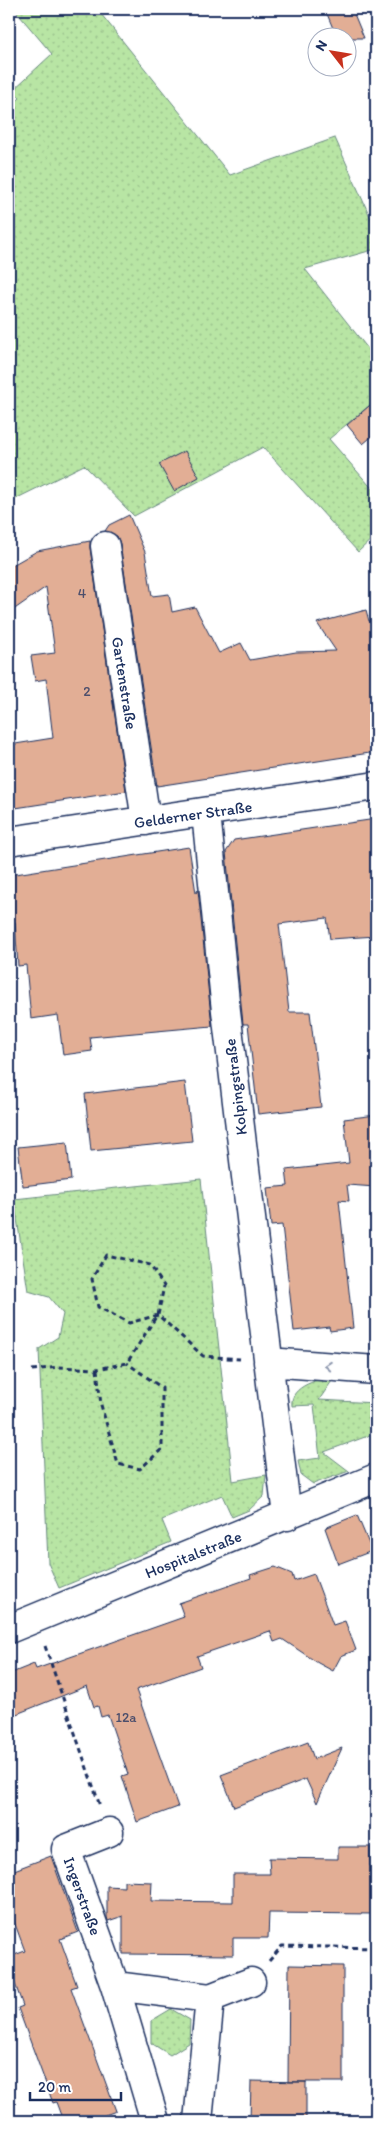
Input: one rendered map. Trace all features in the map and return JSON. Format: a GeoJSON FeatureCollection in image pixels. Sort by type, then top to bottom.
{"type":"FeatureCollection","features":[{"type":"Feature","properties":{"kind":"street","name":"Gartenstraße"},"geometry":{"type":"LineString","coordinates":[[105,546],[146,821]]}},
{"type":"Feature","properties":{"kind":"street","name":"Gelderner Straße"},"geometry":{"type":"LineString","coordinates":[[9,841],[206,813],[376,786]]}},
{"type":"Feature","properties":{"kind":"street","name":"Kolpingstraße"},"geometry":{"type":"LineString","coordinates":[[206,813],[287,1516]]}},
{"type":"Feature","properties":{"kind":"street"},"geometry":{"type":"LineString","coordinates":[[268,1362],[376,1370]]}},
{"type":"Feature","properties":{"kind":"street","name":"Hospitalstraße"},"geometry":{"type":"LineString","coordinates":[[9,1629],[376,1478]]}},
{"type":"Feature","properties":{"kind":"street","name":"Ingerstraße"},"geometry":{"type":"LineString","coordinates":[[109,1832],[66,1848],[115,1986],[155,2121]]}},
{"type":"Feature","properties":{"kind":"street"},"geometry":{"type":"LineString","coordinates":[[115,1986],[210,1998],[251,1982]]}},
{"type":"Feature","properties":{"kind":"street"},"geometry":{"type":"LineString","coordinates":[[191,2119],[210,1998]]}},
{"type":"Feature","properties":{"kind":"path"},"geometry":{"type":"LineString","coordinates":[[32,1370],[59,1367],[97,1369],[127,1363],[158,1315],[164,1286],[150,1265],[106,1255],[92,1279],[98,1307],[129,1323],[158,1315]]}},
{"type":"Feature","properties":{"kind":"path"},"geometry":{"type":"LineString","coordinates":[[158,1315],[203,1356],[268,1362]]}},
{"type":"Feature","properties":{"kind":"path"},"geometry":{"type":"LineString","coordinates":[[97,1369],[101,1405],[118,1464],[140,1469],[162,1449],[162,1388],[127,1363]]}},
{"type":"Feature","properties":{"kind":"path"},"geometry":{"type":"LineString","coordinates":[[35,1618],[109,1832]]}},
{"type":"Feature","properties":{"kind":"path"},"geometry":{"type":"LineString","coordinates":[[251,1982],[282,1946],[376,1948]]}},
{"type":"Feature","properties":{"kind":"green space"},"geometry":{"type":"Polygon","coordinates":[[[14,9],[97,9],[230,175],[335,138],[376,230],[376,249],[305,269],[376,359],[376,400],[329,439],[376,493],[376,535],[358,552],[263,447],[134,516],[84,465],[9,502],[9,108],[20,98],[13,90],[52,54],[14,9]]]}},
{"type":"Feature","properties":{"kind":"green space"},"geometry":{"type":"Polygon","coordinates":[[[201,1179],[233,1481],[266,1475],[264,1496],[249,1510],[232,1517],[222,1495],[162,1520],[171,1542],[59,1588],[48,1563],[39,1349],[58,1337],[63,1314],[49,1297],[28,1291],[14,1199],[201,1179]]]}},
{"type":"Feature","properties":{"kind":"green space"},"geometry":{"type":"Polygon","coordinates":[[[336,1375],[319,1400],[376,1403],[376,1433],[324,1452],[349,1471],[313,1484],[301,1475],[298,1461],[320,1458],[314,1405],[292,1406],[292,1399],[307,1384],[336,1375]]]}},
{"type":"Feature","properties":{"kind":"green space"},"geometry":{"type":"Polygon","coordinates":[[[171,2009],[190,2020],[189,2043],[170,2055],[151,2043],[151,2021],[171,2009]]]}},
{"type":"Feature","properties":{"kind":"building"},"geometry":{"type":"Polygon","coordinates":[[[325,9],[352,9],[364,38],[358,38],[358,28],[333,28],[325,9]]]}},
{"type":"Feature","properties":{"kind":"building"},"geometry":{"type":"Polygon","coordinates":[[[376,400],[376,433],[363,444],[347,425],[376,400]]]}},
{"type":"Feature","properties":{"kind":"building"},"geometry":{"type":"Polygon","coordinates":[[[185,451],[199,477],[174,491],[159,464],[185,451]]]}},
{"type":"Feature","properties":{"kind":"building"},"geometry":{"type":"Polygon","coordinates":[[[129,515],[145,552],[152,596],[169,594],[172,612],[195,607],[219,653],[241,643],[250,660],[296,652],[336,651],[317,623],[366,610],[369,621],[376,620],[376,752],[157,786],[120,544],[117,536],[105,531],[109,525],[129,515]]]}},
{"type":"Feature","properties":{"kind":"building"},"geometry":{"type":"Polygon","coordinates":[[[90,541],[126,791],[9,809],[9,745],[53,738],[46,679],[35,681],[31,656],[55,653],[46,587],[9,613],[9,567],[37,551],[90,541]]]}},
{"type":"Feature","properties":{"kind":"building"},"geometry":{"type":"Polygon","coordinates":[[[376,819],[376,936],[330,939],[327,918],[279,924],[289,1012],[310,1012],[321,1107],[258,1114],[248,1024],[243,1024],[226,852],[234,840],[376,819]]]}},
{"type":"Feature","properties":{"kind":"building"},"geometry":{"type":"Polygon","coordinates":[[[189,847],[196,893],[198,890],[212,1026],[90,1037],[92,1051],[63,1055],[58,1015],[31,1019],[26,965],[18,966],[15,922],[9,923],[9,875],[189,847]]]}},
{"type":"Feature","properties":{"kind":"building"},"geometry":{"type":"Polygon","coordinates":[[[185,1082],[192,1141],[91,1151],[85,1094],[185,1082]]]}},
{"type":"Feature","properties":{"kind":"building"},"geometry":{"type":"Polygon","coordinates":[[[376,1115],[376,1187],[347,1185],[349,1201],[339,1200],[353,1328],[330,1331],[329,1327],[294,1331],[282,1225],[271,1226],[267,1188],[288,1186],[286,1170],[349,1163],[344,1119],[376,1115]]]}},
{"type":"Feature","properties":{"kind":"building"},"geometry":{"type":"Polygon","coordinates":[[[67,1142],[71,1180],[23,1186],[18,1147],[67,1142]]]}},
{"type":"Feature","properties":{"kind":"building"},"geometry":{"type":"Polygon","coordinates":[[[357,1515],[372,1551],[338,1564],[325,1528],[357,1515]]]}},
{"type":"Feature","properties":{"kind":"building"},"geometry":{"type":"Polygon","coordinates":[[[275,1567],[292,1574],[294,1581],[314,1574],[333,1625],[345,1621],[356,1650],[341,1656],[333,1671],[282,1639],[274,1642],[270,1631],[197,1656],[201,1667],[136,1690],[178,1807],[137,1822],[122,1776],[128,1774],[108,1715],[101,1717],[98,1706],[94,1707],[87,1686],[9,1717],[9,1674],[34,1664],[36,1669],[184,1617],[179,1603],[251,1578],[250,1575],[275,1567]]]}},
{"type":"Feature","properties":{"kind":"building"},"geometry":{"type":"Polygon","coordinates":[[[308,1742],[314,1759],[342,1748],[317,1803],[306,1779],[234,1807],[221,1775],[308,1742]]]}},
{"type":"Feature","properties":{"kind":"building"},"geometry":{"type":"Polygon","coordinates":[[[338,1847],[370,1847],[370,1866],[376,1866],[376,1914],[269,1913],[268,1938],[233,1938],[233,1955],[123,1954],[123,1916],[108,1921],[107,1886],[124,1887],[124,1881],[152,1882],[151,1901],[233,1902],[233,1874],[270,1874],[269,1858],[338,1859],[338,1847]]]}},
{"type":"Feature","properties":{"kind":"building"},"geometry":{"type":"Polygon","coordinates":[[[51,1856],[78,1932],[60,1939],[77,1986],[71,1988],[116,2111],[89,2121],[63,2121],[56,2102],[53,2103],[18,2008],[23,2006],[9,1967],[9,1957],[25,1951],[9,1908],[9,1872],[51,1856]]]}},
{"type":"Feature","properties":{"kind":"building"},"geometry":{"type":"Polygon","coordinates":[[[289,1965],[343,1966],[343,2082],[288,2082],[289,1965]]]}},
{"type":"Feature","properties":{"kind":"building"},"geometry":{"type":"Polygon","coordinates":[[[251,2081],[306,2082],[306,2121],[250,2121],[251,2081]]]}}]}
